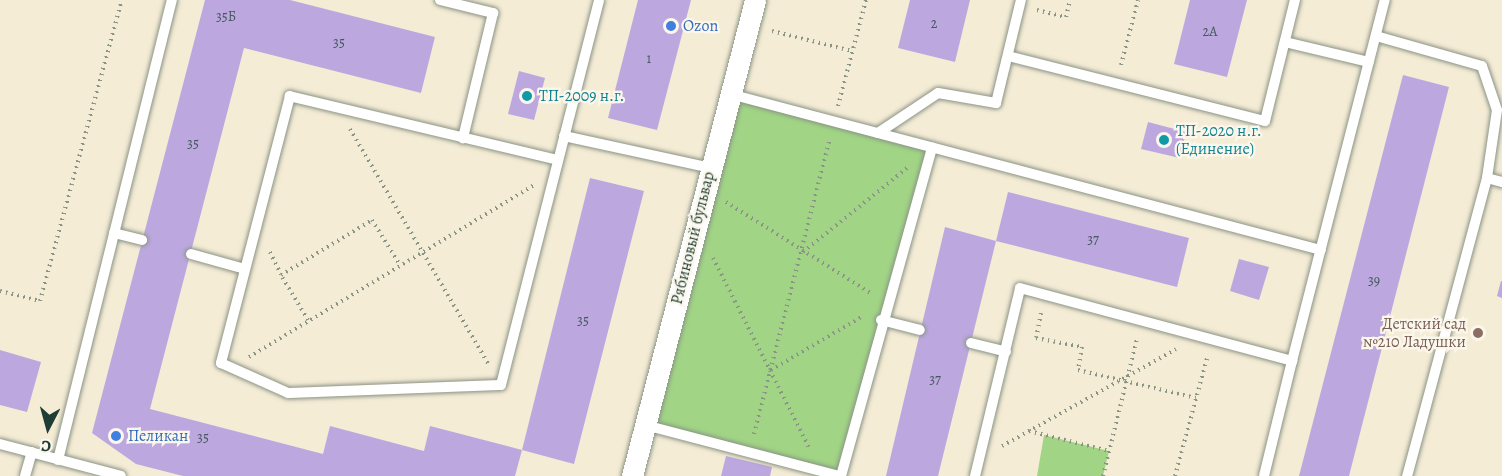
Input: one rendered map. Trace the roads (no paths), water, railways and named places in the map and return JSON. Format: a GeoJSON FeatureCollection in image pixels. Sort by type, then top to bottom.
{"type":"FeatureCollection","features":[{"type":"Feature","properties":{"kind":"street","name":"Рябиновый бульвар"},"geometry":{"type":"LineString","coordinates":[[632,476],[755,0]]}},
{"type":"Feature","properties":{"kind":"lane"},"geometry":{"type":"LineString","coordinates":[[58,460],[172,0]]}},
{"type":"Feature","properties":{"kind":"lane"},"geometry":{"type":"LineString","coordinates":[[440,0],[494,14],[463,138]]}},
{"type":"Feature","properties":{"kind":"lane"},"geometry":{"type":"LineString","coordinates":[[558,160],[290,96],[221,363],[288,393],[501,384],[599,0]]}},
{"type":"Feature","properties":{"kind":"lane"},"geometry":{"type":"LineString","coordinates":[[1008,56],[1265,121],[1295,0]]}},
{"type":"Feature","properties":{"kind":"lane"},"geometry":{"type":"LineString","coordinates":[[1264,476],[1385,0]]}},
{"type":"Feature","properties":{"kind":"lane"},"geometry":{"type":"LineString","coordinates":[[878,133],[938,93],[996,102],[1021,3]]}},
{"type":"Feature","properties":{"kind":"lane"},"geometry":{"type":"LineString","coordinates":[[1376,36],[1482,66],[1497,110],[1487,178],[1407,476]]}},
{"type":"Feature","properties":{"kind":"lane"},"geometry":{"type":"LineString","coordinates":[[1285,42],[1369,62]]}},
{"type":"Feature","properties":{"kind":"lane"},"geometry":{"type":"LineString","coordinates":[[730,94],[1321,250]]}},
{"type":"Feature","properties":{"kind":"lane"},"geometry":{"type":"LineString","coordinates":[[564,136],[709,178]]}},
{"type":"Feature","properties":{"kind":"lane"},"geometry":{"type":"LineString","coordinates":[[645,425],[840,476],[886,302],[932,147]]}},
{"type":"Feature","properties":{"kind":"lane"},"geometry":{"type":"LineString","coordinates":[[1487,178],[1502,182]]}},
{"type":"Feature","properties":{"kind":"lane"},"geometry":{"type":"LineString","coordinates":[[114,232],[142,240]]}},
{"type":"Feature","properties":{"kind":"lane"},"geometry":{"type":"LineString","coordinates":[[190,254],[245,269]]}},
{"type":"Feature","properties":{"kind":"lane"},"geometry":{"type":"LineString","coordinates":[[975,476],[1020,288],[1292,361]]}},
{"type":"Feature","properties":{"kind":"lane"},"geometry":{"type":"LineString","coordinates":[[881,320],[921,330]]}},
{"type":"Feature","properties":{"kind":"lane"},"geometry":{"type":"LineString","coordinates":[[971,343],[1005,352]]}},
{"type":"Feature","properties":{"kind":"lane"},"geometry":{"type":"LineString","coordinates":[[0,444],[121,476]]}},
{"type":"Feature","properties":{"kind":"lane"},"geometry":{"type":"LineString","coordinates":[[25,476],[32,452]]}},
{"type":"Feature","properties":{"kind":"place","name":"Ozon"},"geometry":{"type":"Point","coordinates":[671,26]}},
{"type":"Feature","properties":{"kind":"place","name":"ТП-2009 н.г."},"geometry":{"type":"Point","coordinates":[527,96]}},
{"type":"Feature","properties":{"kind":"place","name":"ТП-2020 н.г. (Единение)"},"geometry":{"type":"Point","coordinates":[1164,140]}},
{"type":"Feature","properties":{"kind":"place","name":"Детский сад №210 Ладушки"},"geometry":{"type":"Point","coordinates":[1478,333]}},
{"type":"Feature","properties":{"kind":"place","name":"Пеликан"},"geometry":{"type":"Point","coordinates":[116,436]}}]}
